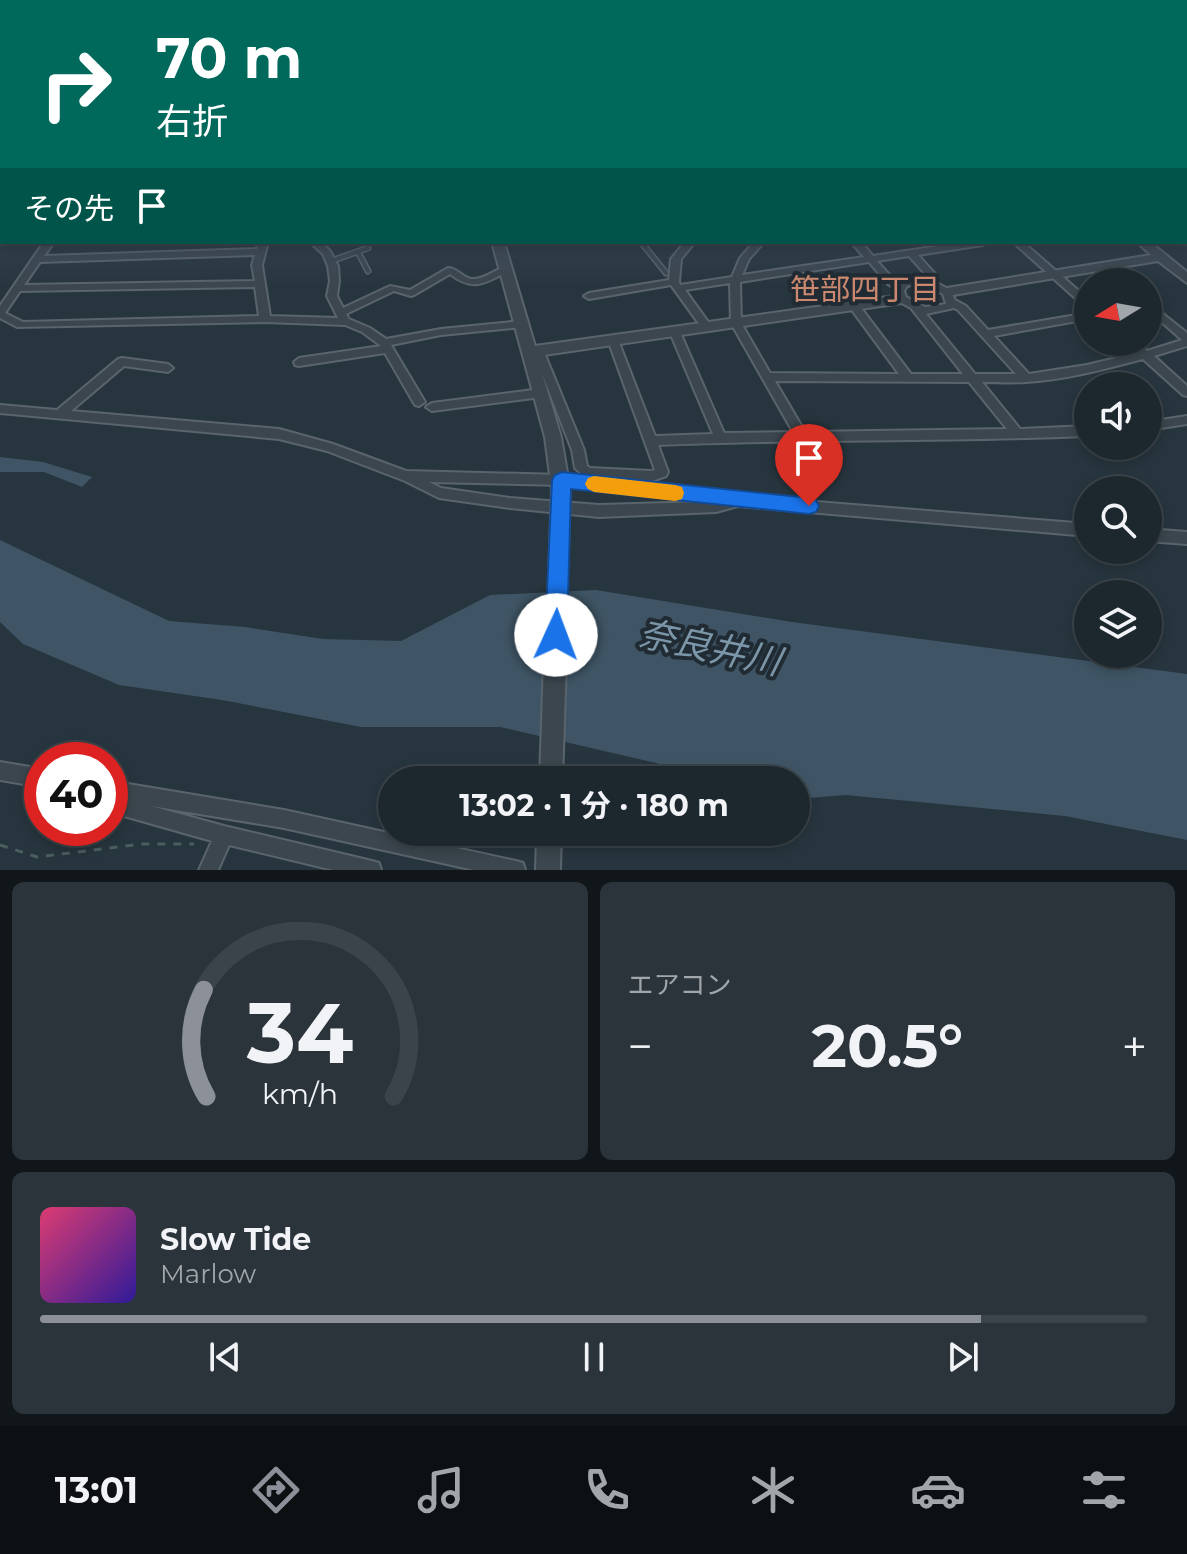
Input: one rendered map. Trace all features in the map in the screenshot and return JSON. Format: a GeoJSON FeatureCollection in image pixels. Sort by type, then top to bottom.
{"type":"FeatureCollection","features":[{"type":"Feature","properties":{"kind":"street"},"geometry":{"type":"LineString","coordinates":[[48,244],[0,314],[21,325],[343,318],[366,330],[386,346],[419,402]]}},
{"type":"Feature","properties":{"kind":"street"},"geometry":{"type":"LineString","coordinates":[[318,244],[325,248],[331,261],[336,281],[332,296],[343,318]]}},
{"type":"Feature","properties":{"kind":"street"},"geometry":{"type":"LineString","coordinates":[[499,244],[522,324],[578,450],[581,468],[587,473],[652,476],[662,472],[613,340]]}},
{"type":"Feature","properties":{"kind":"street"},"geometry":{"type":"LineString","coordinates":[[676,285],[676,259],[688,244]]}},
{"type":"Feature","properties":{"kind":"street"},"geometry":{"type":"LineString","coordinates":[[757,244],[745,258],[735,280],[736,323],[801,436]]}},
{"type":"Feature","properties":{"kind":"street"},"geometry":{"type":"LineString","coordinates":[[858,244],[916,308],[1018,435]]}},
{"type":"Feature","properties":{"kind":"street"},"geometry":{"type":"LineString","coordinates":[[589,296],[735,280],[970,244]]}},
{"type":"Feature","properties":{"kind":"street"},"geometry":{"type":"LineString","coordinates":[[1020,244],[1074,292]]}},
{"type":"Feature","properties":{"kind":"street"},"geometry":{"type":"LineString","coordinates":[[1145,244],[1186,277]]}},
{"type":"Feature","properties":{"kind":"street"},"geometry":{"type":"LineString","coordinates":[[39,259],[261,247],[257,265],[265,319]]}},
{"type":"Feature","properties":{"kind":"street"},"geometry":{"type":"LineString","coordinates":[[911,253],[932,276],[930,282]]}},
{"type":"Feature","properties":{"kind":"street"},"geometry":{"type":"LineString","coordinates":[[949,297],[1054,274],[1160,257]]}},
{"type":"Feature","properties":{"kind":"street"},"geometry":{"type":"LineString","coordinates":[[343,318],[393,288],[411,293],[451,270],[465,283],[475,283],[505,269]]}},
{"type":"Feature","properties":{"kind":"street"},"geometry":{"type":"LineString","coordinates":[[666,273],[706,326]]}},
{"type":"Feature","properties":{"kind":"street"},"geometry":{"type":"LineString","coordinates":[[534,351],[854,306],[901,293],[908,282],[930,282],[962,308],[1026,378]]}},
{"type":"Feature","properties":{"kind":"street"},"geometry":{"type":"LineString","coordinates":[[16,288],[260,284]]}},
{"type":"Feature","properties":{"kind":"street"},"geometry":{"type":"LineString","coordinates":[[916,308],[929,311],[945,309],[949,297]]}},
{"type":"Feature","properties":{"kind":"street"},"geometry":{"type":"LineString","coordinates":[[854,306],[908,378]]}},
{"type":"Feature","properties":{"kind":"street"},"geometry":{"type":"LineString","coordinates":[[986,334],[1074,318]]}},
{"type":"Feature","properties":{"kind":"street"},"geometry":{"type":"LineString","coordinates":[[1162,318],[1187,341],[1162,350]]}},
{"type":"Feature","properties":{"kind":"street"},"geometry":{"type":"LineString","coordinates":[[299,362],[441,332],[522,324]]}},
{"type":"Feature","properties":{"kind":"street"},"geometry":{"type":"LineString","coordinates":[[674,330],[720,437]]}},
{"type":"Feature","properties":{"kind":"street"},"geometry":{"type":"LineString","coordinates":[[534,351],[561,485],[551,766]]}},
{"type":"Feature","properties":{"kind":"street"},"geometry":{"type":"LineString","coordinates":[[766,377],[1026,378],[1060,375],[1147,356],[1187,392]]}},
{"type":"Feature","properties":{"kind":"street"},"geometry":{"type":"LineString","coordinates":[[61,413],[122,362],[168,368]]}},
{"type":"Feature","properties":{"kind":"street"},"geometry":{"type":"LineString","coordinates":[[432,407],[541,393]]}},
{"type":"Feature","properties":{"kind":"street"},"geometry":{"type":"LineString","coordinates":[[0,409],[279,434],[329,447],[406,476],[439,493],[599,511],[716,507],[742,501]]}},
{"type":"Feature","properties":{"kind":"street"},"geometry":{"type":"LineString","coordinates":[[1162,424],[1187,420]]}},
{"type":"Feature","properties":{"kind":"street"},"geometry":{"type":"LineString","coordinates":[[650,441],[720,437],[1074,432]]}},
{"type":"Feature","properties":{"kind":"street"},"geometry":{"type":"LineString","coordinates":[[406,476],[561,485],[1074,529]]}},
{"type":"Feature","properties":{"kind":"street"},"geometry":{"type":"LineString","coordinates":[[1162,536],[1187,538]]}},
{"type":"Feature","properties":{"kind":"street"},"geometry":{"type":"LineString","coordinates":[[0,771],[24,775]]}},
{"type":"Feature","properties":{"kind":"street"},"geometry":{"type":"LineString","coordinates":[[128,793],[284,819],[516,870]]}},
{"type":"Feature","properties":{"kind":"street"},"geometry":{"type":"LineString","coordinates":[[128,809],[222,838],[372,870]]}},
{"type":"Feature","properties":{"kind":"street"},"geometry":{"type":"LineString","coordinates":[[208,870],[222,838]]}},
{"type":"Feature","properties":{"kind":"street"},"geometry":{"type":"LineString","coordinates":[[548,870],[549,846]]}},
{"type":"Feature","properties":{"kind":"lane"},"geometry":{"type":"LineString","coordinates":[[643,244],[666,273]]}},
{"type":"Feature","properties":{"kind":"lane"},"geometry":{"type":"LineString","coordinates":[[331,261],[368,248]]}},
{"type":"Feature","properties":{"kind":"lane"},"geometry":{"type":"LineString","coordinates":[[358,252],[368,271]]}},
{"type":"Feature","properties":{"kind":"path"},"geometry":{"type":"LineString","coordinates":[[0,845],[37,857],[141,844],[204,844],[222,838]]}},
{"type":"Feature","properties":{"kind":"water"},"geometry":{"type":"Polygon","coordinates":[[[0,457],[43,462],[92,477],[82,487],[44,472],[0,472],[0,457]]]}},
{"type":"Feature","properties":{"kind":"water","name":"奈良井川"},"geometry":{"type":"Polygon","coordinates":[[[0,540],[169,621],[245,627],[323,639],[401,641],[490,595],[596,590],[792,622],[1074,659],[1074,668],[1141,668],[1187,674],[1187,840],[1065,816],[846,795],[810,798],[810,766],[664,766],[500,727],[361,727],[222,700],[119,685],[23,644],[0,622],[0,540]]]}},
{"type":"Feature","properties":{"kind":"slow traffic"},"geometry":{"type":"LineString","coordinates":[[594,484],[675,493]]}},
{"type":"Feature","properties":{"kind":"district","name":"笹部四丁目"},"geometry":{"type":"Point","coordinates":[865,290]}},
{"type":"Feature","properties":{"kind":"route"},"geometry":{"type":"LineString","coordinates":[[556,635],[562,480],[809,506]]}}]}
